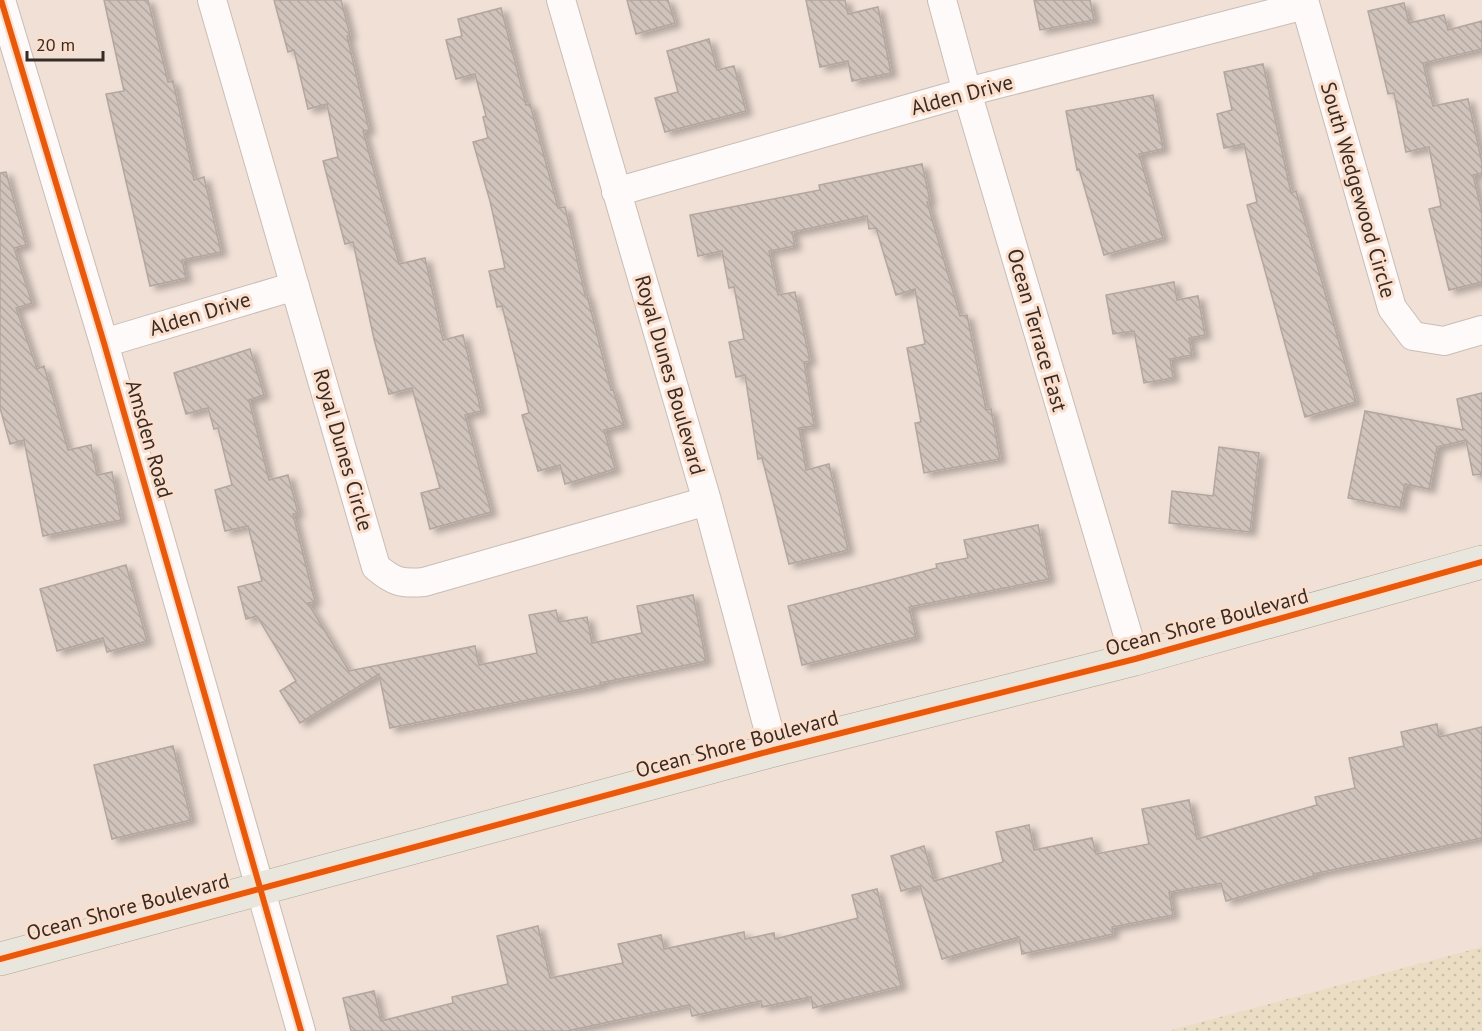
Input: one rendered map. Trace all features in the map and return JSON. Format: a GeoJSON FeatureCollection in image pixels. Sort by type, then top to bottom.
{"type":"FeatureCollection","features":[{"type":"Feature","properties":{"kind":"main road","name":"Ocean Shore Boulevard"},"geometry":{"type":"LineString","coordinates":[[0,959],[774,750],[1135,659],[1482,562]]}},
{"type":"Feature","properties":{"kind":"street","name":"Amsden Road"},"geometry":{"type":"LineString","coordinates":[[1,0],[104,343],[301,1031]]}},
{"type":"Feature","properties":{"kind":"street","name":"Royal Dunes Circle"},"geometry":{"type":"LineString","coordinates":[[212,0],[376,567],[391,579],[406,584],[424,582],[707,501]]}},
{"type":"Feature","properties":{"kind":"street","name":"Royal Dunes Boulevard"},"geometry":{"type":"LineString","coordinates":[[561,0],[707,501],[774,750]]}},
{"type":"Feature","properties":{"kind":"street","name":"Ocean Terrace East"},"geometry":{"type":"LineString","coordinates":[[942,0],[967,92],[1135,659]]}},
{"type":"Feature","properties":{"kind":"street","name":"Alden Drive"},"geometry":{"type":"LineString","coordinates":[[616,192],[967,92],[1304,3]]}},
{"type":"Feature","properties":{"kind":"street","name":"South Wedgewood Circle"},"geometry":{"type":"LineString","coordinates":[[1304,3],[1392,308],[1413,336],[1444,341],[1482,330]]}},
{"type":"Feature","properties":{"kind":"street","name":"Alden Drive"},"geometry":{"type":"LineString","coordinates":[[104,343],[295,285]]}},
{"type":"Feature","properties":{"kind":"sand"},"geometry":{"type":"Polygon","coordinates":[[[1482,947],[1482,1031],[1168,1031],[1482,947]]]}},
{"type":"Feature","properties":{"kind":"building"},"geometry":{"type":"Polygon","coordinates":[[[104,0],[148,0],[168,82],[173,81],[194,180],[204,177],[221,252],[182,260],[186,278],[150,286],[106,94],[124,91],[104,0]]]}},
{"type":"Feature","properties":{"kind":"building"},"geometry":{"type":"Polygon","coordinates":[[[274,0],[341,0],[369,130],[363,131],[399,264],[425,258],[443,340],[463,335],[481,411],[465,415],[491,512],[430,529],[421,493],[440,488],[412,388],[389,394],[374,339],[353,242],[345,244],[323,161],[338,157],[327,104],[308,109],[294,50],[288,52],[274,0]]]}},
{"type":"Feature","properties":{"kind":"building"},"geometry":{"type":"Polygon","coordinates":[[[627,0],[668,0],[675,23],[636,34],[627,0]]]}},
{"type":"Feature","properties":{"kind":"building"},"geometry":{"type":"Polygon","coordinates":[[[806,0],[845,0],[848,14],[878,7],[891,73],[852,81],[848,61],[820,67],[806,0]]]}},
{"type":"Feature","properties":{"kind":"building"},"geometry":{"type":"Polygon","coordinates":[[[1034,0],[1090,0],[1094,20],[1040,30],[1034,0]]]}},
{"type":"Feature","properties":{"kind":"building"},"geometry":{"type":"Polygon","coordinates":[[[1404,3],[1409,23],[1444,15],[1448,30],[1482,21],[1482,49],[1423,63],[1433,106],[1468,99],[1482,163],[1482,173],[1473,175],[1482,213],[1482,282],[1449,290],[1429,209],[1441,206],[1429,147],[1406,152],[1394,93],[1388,94],[1368,11],[1404,3]]]}},
{"type":"Feature","properties":{"kind":"building"},"geometry":{"type":"Polygon","coordinates":[[[501,8],[526,105],[530,104],[558,208],[565,207],[585,295],[587,295],[611,390],[613,389],[624,425],[604,430],[615,469],[565,484],[560,465],[538,471],[522,415],[529,413],[502,306],[497,307],[489,271],[505,268],[490,201],[473,142],[488,138],[483,117],[486,116],[475,74],[456,79],[446,40],[462,36],[458,19],[501,8]]]}},
{"type":"Feature","properties":{"kind":"building"},"geometry":{"type":"Polygon","coordinates":[[[709,39],[717,70],[734,66],[746,111],[665,132],[655,98],[678,92],[667,51],[709,39]]]}},
{"type":"Feature","properties":{"kind":"building"},"geometry":{"type":"Polygon","coordinates":[[[1263,64],[1291,193],[1296,191],[1356,402],[1305,417],[1247,205],[1257,202],[1244,144],[1224,148],[1217,114],[1232,110],[1224,72],[1263,64]]]}},
{"type":"Feature","properties":{"kind":"building"},"geometry":{"type":"Polygon","coordinates":[[[1153,95],[1163,149],[1139,154],[1163,238],[1104,255],[1079,169],[1077,170],[1066,111],[1153,95]]]}},
{"type":"Feature","properties":{"kind":"building"},"geometry":{"type":"Polygon","coordinates":[[[922,164],[930,201],[927,202],[960,316],[967,315],[986,410],[991,409],[1000,459],[924,473],[915,423],[921,422],[907,348],[925,344],[915,289],[896,295],[876,228],[869,229],[867,216],[792,232],[795,246],[769,251],[778,295],[795,292],[810,361],[804,362],[814,426],[799,428],[806,470],[829,464],[848,550],[789,564],[762,458],[758,459],[745,375],[736,377],[729,342],[744,339],[734,287],[729,288],[722,251],[698,256],[690,215],[820,190],[819,185],[922,164]]]}},
{"type":"Feature","properties":{"kind":"building"},"geometry":{"type":"Polygon","coordinates":[[[6,172],[26,245],[14,248],[32,303],[16,308],[37,369],[44,366],[68,450],[91,445],[97,475],[112,472],[121,520],[43,536],[24,440],[10,444],[0,408],[0,173],[6,172]]]}},
{"type":"Feature","properties":{"kind":"building"},"geometry":{"type":"Polygon","coordinates":[[[1174,282],[1177,300],[1198,296],[1205,335],[1189,338],[1192,355],[1170,359],[1173,378],[1144,383],[1134,331],[1113,334],[1106,295],[1174,282]]]}},
{"type":"Feature","properties":{"kind":"building"},"geometry":{"type":"Polygon","coordinates":[[[250,349],[264,395],[249,400],[269,480],[288,475],[298,513],[293,514],[315,602],[308,603],[349,671],[475,646],[479,665],[537,653],[529,615],[556,610],[559,622],[587,617],[592,643],[642,633],[637,606],[693,595],[706,661],[390,728],[379,674],[300,723],[280,691],[296,681],[257,616],[246,619],[238,587],[262,581],[248,526],[225,531],[215,490],[232,485],[218,428],[214,429],[208,408],[186,414],[174,373],[250,349]]]}},
{"type":"Feature","properties":{"kind":"building"},"geometry":{"type":"Polygon","coordinates":[[[1482,393],[1482,474],[1473,475],[1466,440],[1437,447],[1429,489],[1405,484],[1400,508],[1348,498],[1365,411],[1463,430],[1457,399],[1482,393]]]}},
{"type":"Feature","properties":{"kind":"building"},"geometry":{"type":"Polygon","coordinates":[[[1219,447],[1259,453],[1250,532],[1169,523],[1172,491],[1213,496],[1219,447]]]}},
{"type":"Feature","properties":{"kind":"building"},"geometry":{"type":"Polygon","coordinates":[[[1038,525],[1049,579],[909,607],[916,637],[802,665],[788,606],[937,568],[936,564],[968,558],[964,540],[1038,525]]]}},
{"type":"Feature","properties":{"kind":"building"},"geometry":{"type":"Polygon","coordinates":[[[126,565],[147,641],[107,652],[103,638],[57,651],[40,589],[126,565]]]}},
{"type":"Feature","properties":{"kind":"building"},"geometry":{"type":"Polygon","coordinates":[[[1437,724],[1439,737],[1482,727],[1482,838],[1313,874],[1314,876],[1226,901],[1221,883],[1169,892],[1173,915],[1112,927],[1113,934],[1022,954],[1019,937],[942,959],[920,886],[901,891],[891,856],[924,846],[934,881],[1003,862],[996,832],[1029,825],[1034,850],[1092,838],[1096,854],[1149,844],[1142,809],[1189,800],[1197,839],[1317,805],[1315,797],[1355,788],[1349,758],[1404,746],[1401,732],[1437,724]]]}},
{"type":"Feature","properties":{"kind":"building"},"geometry":{"type":"Polygon","coordinates":[[[173,746],[191,820],[112,839],[94,765],[173,746]]]}},
{"type":"Feature","properties":{"kind":"building"},"geometry":{"type":"Polygon","coordinates":[[[877,889],[901,986],[813,1008],[811,997],[762,1007],[761,1001],[692,1016],[689,1005],[567,1031],[351,1031],[343,998],[374,991],[381,1021],[453,1003],[452,997],[508,984],[497,936],[538,926],[550,978],[623,963],[618,944],[661,935],[664,949],[744,932],[745,939],[774,933],[775,939],[858,918],[852,895],[877,889]]]}},
{"type":"Feature","properties":{"kind":"cycle path"},"geometry":{"type":"LineString","coordinates":[[1,0],[104,343],[301,1031]]}},
{"type":"Feature","properties":{"kind":"cycle path"},"geometry":{"type":"LineString","coordinates":[[0,959],[774,750],[1135,659],[1482,562]]}}]}
